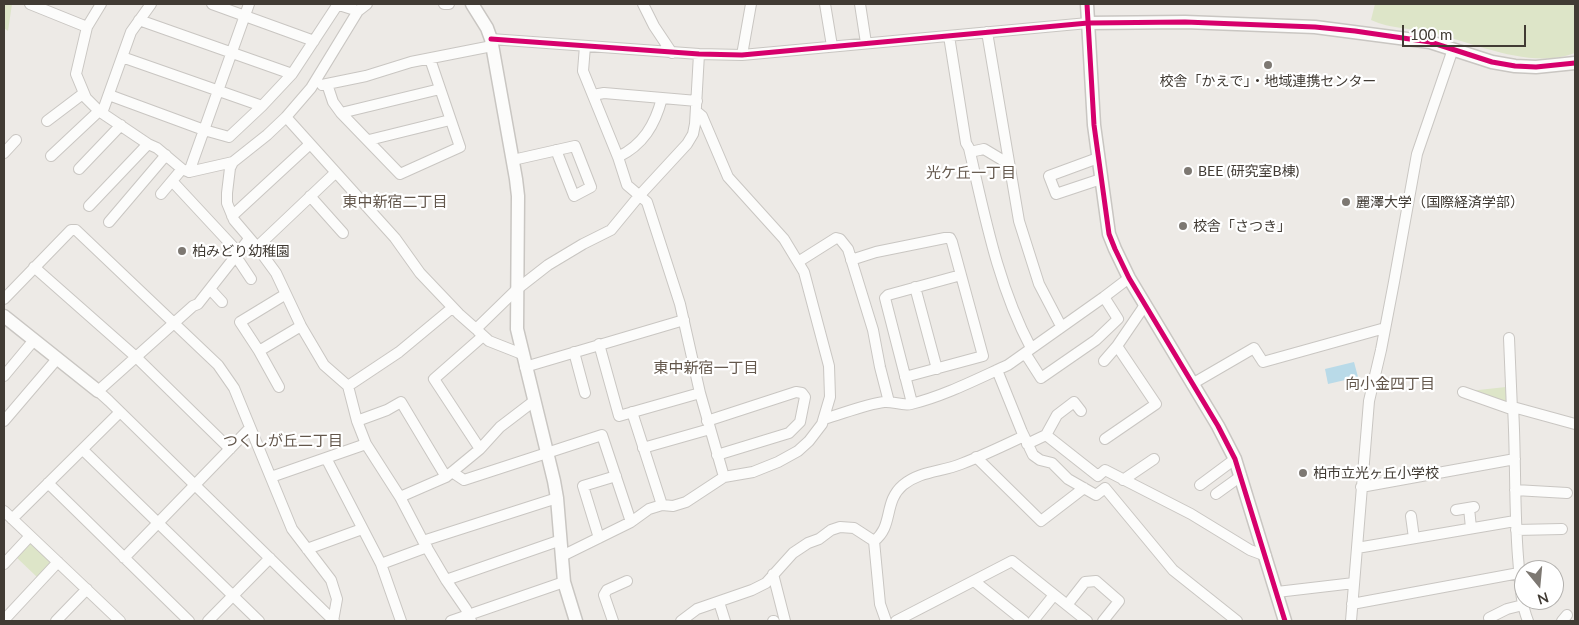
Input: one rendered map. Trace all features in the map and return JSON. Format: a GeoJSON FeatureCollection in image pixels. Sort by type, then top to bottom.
{"type":"FeatureCollection","features":[{"type":"Feature","properties":{"kind":"street"},"geometry":{"type":"LineString","coordinates":[[30,4],[88,27]]}},
{"type":"Feature","properties":{"kind":"street"},"geometry":{"type":"LineString","coordinates":[[101,4],[88,27],[76,74],[86,98],[101,112],[148,144],[157,148],[185,171]]}},
{"type":"Feature","properties":{"kind":"street"},"geometry":{"type":"LineString","coordinates":[[51,156],[101,112],[109,95],[131,32],[151,4]]}},
{"type":"Feature","properties":{"kind":"street"},"geometry":{"type":"LineString","coordinates":[[212,4],[314,41]]}},
{"type":"Feature","properties":{"kind":"street"},"geometry":{"type":"LineString","coordinates":[[185,171],[204,130],[249,4]]}},
{"type":"Feature","properties":{"kind":"street"},"geometry":{"type":"LineString","coordinates":[[109,95],[204,130],[229,137],[292,74],[337,4],[358,11]]}},
{"type":"Feature","properties":{"kind":"street"},"geometry":{"type":"LineString","coordinates":[[367,4],[358,11],[311,88],[286,117],[233,162],[230,168],[227,193],[228,204],[232,216],[276,274],[301,326],[324,365],[348,386],[357,421],[366,444],[400,496],[425,544],[446,580],[466,608],[470,618]]}},
{"type":"Feature","properties":{"kind":"street"},"geometry":{"type":"LineString","coordinates":[[444,4],[449,4]]}},
{"type":"Feature","properties":{"kind":"street"},"geometry":{"type":"LineString","coordinates":[[472,4],[487,28],[492,43],[513,160],[518,196],[517,329],[557,498],[564,582],[576,621]]}},
{"type":"Feature","properties":{"kind":"street"},"geometry":{"type":"LineString","coordinates":[[643,4],[654,26],[672,53]]}},
{"type":"Feature","properties":{"kind":"street"},"geometry":{"type":"LineString","coordinates":[[742,54],[750,4]]}},
{"type":"Feature","properties":{"kind":"street"},"geometry":{"type":"LineString","coordinates":[[825,4],[832,46]]}},
{"type":"Feature","properties":{"kind":"street"},"geometry":{"type":"LineString","coordinates":[[860,4],[866,43]]}},
{"type":"Feature","properties":{"kind":"street"},"geometry":{"type":"LineString","coordinates":[[1087,4],[1094,125],[1101,179],[1114,249],[1129,278],[1218,426],[1235,459],[1285,621]]}},
{"type":"Feature","properties":{"kind":"street"},"geometry":{"type":"LineString","coordinates":[[139,20],[292,74]]}},
{"type":"Feature","properties":{"kind":"street"},"geometry":{"type":"LineString","coordinates":[[311,88],[366,76],[411,62],[492,43],[585,46],[672,53],[742,54],[1088,23],[1185,22],[1315,28],[1410,38],[1453,49],[1492,62],[1515,66],[1536,67],[1575,63]]}},
{"type":"Feature","properties":{"kind":"street"},"geometry":{"type":"LineString","coordinates":[[987,32],[1019,221],[1039,284],[1061,326]]}},
{"type":"Feature","properties":{"kind":"street"},"geometry":{"type":"LineString","coordinates":[[949,36],[966,143],[970,152],[996,260],[1028,350],[1041,378],[1096,340],[1118,319],[1104,297]]}},
{"type":"Feature","properties":{"kind":"street"},"geometry":{"type":"LineString","coordinates":[[585,46],[583,72],[618,157],[627,185],[647,202],[680,304],[708,425],[724,478]]}},
{"type":"Feature","properties":{"kind":"street"},"geometry":{"type":"LineString","coordinates":[[1350,621],[1369,401],[1385,328],[1416,154],[1453,49]]}},
{"type":"Feature","properties":{"kind":"street"},"geometry":{"type":"LineString","coordinates":[[480,449],[434,379],[516,290],[548,265],[583,244],[612,230],[639,196],[687,144],[693,134],[697,106],[699,54]]}},
{"type":"Feature","properties":{"kind":"street"},"geometry":{"type":"LineString","coordinates":[[122,57],[262,106]]}},
{"type":"Feature","properties":{"kind":"street"},"geometry":{"type":"LineString","coordinates":[[327,84],[333,102],[341,113],[400,174],[460,147],[430,59]]}},
{"type":"Feature","properties":{"kind":"street"},"geometry":{"type":"LineString","coordinates":[[341,113],[440,89]]}},
{"type":"Feature","properties":{"kind":"street"},"geometry":{"type":"LineString","coordinates":[[47,121],[84,93]]}},
{"type":"Feature","properties":{"kind":"street"},"geometry":{"type":"LineString","coordinates":[[593,95],[604,93],[662,98],[697,106]]}},
{"type":"Feature","properties":{"kind":"street"},"geometry":{"type":"LineString","coordinates":[[618,157],[635,147],[644,138],[654,123],[662,98]]}},
{"type":"Feature","properties":{"kind":"street"},"geometry":{"type":"LineString","coordinates":[[562,556],[631,522],[649,509],[662,505],[673,506],[686,502],[724,478],[754,472],[798,451],[809,441],[824,419],[830,397],[829,366],[804,272],[784,239],[728,177],[697,106]]}},
{"type":"Feature","properties":{"kind":"street"},"geometry":{"type":"LineString","coordinates":[[286,117],[395,238],[410,260],[452,308],[489,341],[522,354]]}},
{"type":"Feature","properties":{"kind":"street"},"geometry":{"type":"LineString","coordinates":[[369,140],[450,120]]}},
{"type":"Feature","properties":{"kind":"street"},"geometry":{"type":"LineString","coordinates":[[80,168],[121,125]]}},
{"type":"Feature","properties":{"kind":"street"},"geometry":{"type":"LineString","coordinates":[[4,152],[16,140]]}},
{"type":"Feature","properties":{"kind":"street"},"geometry":{"type":"LineString","coordinates":[[89,206],[148,144]]}},
{"type":"Feature","properties":{"kind":"street"},"geometry":{"type":"LineString","coordinates":[[232,216],[310,144]]}},
{"type":"Feature","properties":{"kind":"street"},"geometry":{"type":"LineString","coordinates":[[513,160],[556,150],[575,146],[592,187],[574,196],[556,150]]}},
{"type":"Feature","properties":{"kind":"street"},"geometry":{"type":"LineString","coordinates":[[970,152],[984,150],[1008,164]]}},
{"type":"Feature","properties":{"kind":"street"},"geometry":{"type":"LineString","coordinates":[[109,222],[166,156]]}},
{"type":"Feature","properties":{"kind":"street"},"geometry":{"type":"LineString","coordinates":[[1098,158],[1049,176],[1056,194],[1101,179]]}},
{"type":"Feature","properties":{"kind":"street"},"geometry":{"type":"LineString","coordinates":[[161,194],[172,181],[185,171],[233,162]]}},
{"type":"Feature","properties":{"kind":"street"},"geometry":{"type":"LineString","coordinates":[[257,247],[335,172]]}},
{"type":"Feature","properties":{"kind":"street"},"geometry":{"type":"LineString","coordinates":[[172,181],[236,254],[251,279]]}},
{"type":"Feature","properties":{"kind":"street"},"geometry":{"type":"LineString","coordinates":[[310,196],[343,233]]}},
{"type":"Feature","properties":{"kind":"street"},"geometry":{"type":"LineString","coordinates":[[4,299],[71,230],[76,230],[218,365],[234,388],[292,529],[331,580],[337,599],[333,621]]}},
{"type":"Feature","properties":{"kind":"street"},"geometry":{"type":"LineString","coordinates":[[798,262],[836,238],[840,238],[848,249],[874,330],[889,402]]}},
{"type":"Feature","properties":{"kind":"street"},"geometry":{"type":"LineString","coordinates":[[851,260],[876,252],[950,238],[952,242],[983,356],[905,377]]}},
{"type":"Feature","properties":{"kind":"street"},"geometry":{"type":"LineString","coordinates":[[98,391],[193,306],[198,304],[249,239]]}},
{"type":"Feature","properties":{"kind":"street"},"geometry":{"type":"LineString","coordinates":[[34,267],[136,357],[230,449]]}},
{"type":"Feature","properties":{"kind":"street"},"geometry":{"type":"LineString","coordinates":[[912,403],[885,298],[888,295],[961,274]]}},
{"type":"Feature","properties":{"kind":"street"},"geometry":{"type":"LineString","coordinates":[[824,419],[885,402],[905,405],[912,403],[940,394],[1008,365],[1129,278]]}},
{"type":"Feature","properties":{"kind":"street"},"geometry":{"type":"LineString","coordinates":[[916,287],[937,369]]}},
{"type":"Feature","properties":{"kind":"street"},"geometry":{"type":"LineString","coordinates":[[210,289],[222,302]]}},
{"type":"Feature","properties":{"kind":"street"},"geometry":{"type":"LineString","coordinates":[[279,387],[240,322],[286,294]]}},
{"type":"Feature","properties":{"kind":"street"},"geometry":{"type":"LineString","coordinates":[[1104,361],[1117,346],[1145,305]]}},
{"type":"Feature","properties":{"kind":"street"},"geometry":{"type":"LineString","coordinates":[[348,386],[399,352],[452,308]]}},
{"type":"Feature","properties":{"kind":"street"},"geometry":{"type":"LineString","coordinates":[[4,316],[98,391],[333,621]]}},
{"type":"Feature","properties":{"kind":"street"},"geometry":{"type":"LineString","coordinates":[[525,367],[684,320]]}},
{"type":"Feature","properties":{"kind":"street"},"geometry":{"type":"LineString","coordinates":[[259,351],[301,326]]}},
{"type":"Feature","properties":{"kind":"street"},"geometry":{"type":"LineString","coordinates":[[1192,384],[1254,348],[1263,362],[1385,328]]}},
{"type":"Feature","properties":{"kind":"street"},"geometry":{"type":"LineString","coordinates":[[1509,338],[1516,525],[1520,560]]}},
{"type":"Feature","properties":{"kind":"street"},"geometry":{"type":"LineString","coordinates":[[4,376],[34,340]]}},
{"type":"Feature","properties":{"kind":"street"},"geometry":{"type":"LineString","coordinates":[[598,344],[619,416],[700,393]]}},
{"type":"Feature","properties":{"kind":"street"},"geometry":{"type":"LineString","coordinates":[[1105,439],[1156,404],[1117,346]]}},
{"type":"Feature","properties":{"kind":"street"},"geometry":{"type":"LineString","coordinates":[[574,352],[586,394]]}},
{"type":"Feature","properties":{"kind":"street"},"geometry":{"type":"LineString","coordinates":[[4,420],[58,359]]}},
{"type":"Feature","properties":{"kind":"street"},"geometry":{"type":"LineString","coordinates":[[997,370],[1033,455],[1040,460],[1052,463],[1068,478],[1096,495],[1105,488],[1174,570],[1237,621]]}},
{"type":"Feature","properties":{"kind":"street"},"geometry":{"type":"LineString","coordinates":[[643,448],[796,392],[802,393],[805,397],[800,422],[789,433],[717,455]]}},
{"type":"Feature","properties":{"kind":"street"},"geometry":{"type":"LineString","coordinates":[[1463,392],[1513,410]]}},
{"type":"Feature","properties":{"kind":"street"},"geometry":{"type":"LineString","coordinates":[[400,496],[449,475],[480,449],[500,426],[534,401]]}},
{"type":"Feature","properties":{"kind":"street"},"geometry":{"type":"LineString","coordinates":[[357,421],[387,410],[401,402],[449,475],[464,480],[602,435],[631,522]]}},
{"type":"Feature","properties":{"kind":"street"},"geometry":{"type":"LineString","coordinates":[[874,541],[883,532],[890,511],[890,504],[897,491],[904,484],[917,476],[959,465],[976,457],[1046,435],[1056,415],[1074,402],[1081,411]]}},
{"type":"Feature","properties":{"kind":"street"},"geometry":{"type":"LineString","coordinates":[[1513,410],[1514,407],[1575,424]]}},
{"type":"Feature","properties":{"kind":"street"},"geometry":{"type":"LineString","coordinates":[[12,519],[120,412]]}},
{"type":"Feature","properties":{"kind":"street"},"geometry":{"type":"LineString","coordinates":[[632,412],[662,505]]}},
{"type":"Feature","properties":{"kind":"street"},"geometry":{"type":"LineString","coordinates":[[124,558],[250,428]]}},
{"type":"Feature","properties":{"kind":"street"},"geometry":{"type":"LineString","coordinates":[[1046,435],[1098,476],[1104,470],[1191,514],[1250,550],[1266,556]]}},
{"type":"Feature","properties":{"kind":"street"},"geometry":{"type":"LineString","coordinates":[[271,477],[366,444]]}},
{"type":"Feature","properties":{"kind":"street"},"geometry":{"type":"LineString","coordinates":[[83,450],[159,522],[258,621]]}},
{"type":"Feature","properties":{"kind":"street"},"geometry":{"type":"LineString","coordinates":[[976,457],[1042,521],[1084,488]]}},
{"type":"Feature","properties":{"kind":"street"},"geometry":{"type":"LineString","coordinates":[[326,458],[381,564],[401,621]]}},
{"type":"Feature","properties":{"kind":"street"},"geometry":{"type":"LineString","coordinates":[[1123,480],[1154,459]]}},
{"type":"Feature","properties":{"kind":"street"},"geometry":{"type":"LineString","coordinates":[[1200,485],[1235,459]]}},
{"type":"Feature","properties":{"kind":"street"},"geometry":{"type":"LineString","coordinates":[[1361,487],[1515,459]]}},
{"type":"Feature","properties":{"kind":"street"},"geometry":{"type":"LineString","coordinates":[[600,538],[583,486],[616,476]]}},
{"type":"Feature","properties":{"kind":"street"},"geometry":{"type":"LineString","coordinates":[[1216,494],[1241,476]]}},
{"type":"Feature","properties":{"kind":"street"},"geometry":{"type":"LineString","coordinates":[[48,483],[189,621]]}},
{"type":"Feature","properties":{"kind":"street"},"geometry":{"type":"LineString","coordinates":[[1515,490],[1567,492]]}},
{"type":"Feature","properties":{"kind":"street"},"geometry":{"type":"LineString","coordinates":[[381,564],[425,544],[557,498]]}},
{"type":"Feature","properties":{"kind":"street"},"geometry":{"type":"LineString","coordinates":[[1456,510],[1472,508],[1472,528]]}},
{"type":"Feature","properties":{"kind":"street"},"geometry":{"type":"LineString","coordinates":[[4,511],[87,589],[115,620]]}},
{"type":"Feature","properties":{"kind":"street"},"geometry":{"type":"LineString","coordinates":[[1412,516],[1414,538]]}},
{"type":"Feature","properties":{"kind":"street"},"geometry":{"type":"LineString","coordinates":[[1357,548],[1472,528],[1516,525],[1562,529]]}},
{"type":"Feature","properties":{"kind":"street"},"geometry":{"type":"LineString","coordinates":[[681,621],[697,609],[752,590],[766,583],[793,553],[808,543],[819,539],[830,530],[840,527],[854,528],[874,541]]}},
{"type":"Feature","properties":{"kind":"street"},"geometry":{"type":"LineString","coordinates":[[307,549],[362,529]]}},
{"type":"Feature","properties":{"kind":"street"},"geometry":{"type":"LineString","coordinates":[[4,564],[30,536]]}},
{"type":"Feature","properties":{"kind":"street"},"geometry":{"type":"LineString","coordinates":[[446,580],[561,540]]}},
{"type":"Feature","properties":{"kind":"street"},"geometry":{"type":"LineString","coordinates":[[874,541],[880,604],[886,621]]}},
{"type":"Feature","properties":{"kind":"street"},"geometry":{"type":"LineString","coordinates":[[208,621],[270,558]]}},
{"type":"Feature","properties":{"kind":"street"},"geometry":{"type":"LineString","coordinates":[[896,621],[1012,561],[1088,621]]}},
{"type":"Feature","properties":{"kind":"street"},"geometry":{"type":"LineString","coordinates":[[4,621],[58,562]]}},
{"type":"Feature","properties":{"kind":"street"},"geometry":{"type":"LineString","coordinates":[[773,574],[785,621]]}},
{"type":"Feature","properties":{"kind":"street"},"geometry":{"type":"LineString","coordinates":[[1352,604],[1514,576]]}},
{"type":"Feature","properties":{"kind":"street"},"geometry":{"type":"LineString","coordinates":[[612,621],[604,595],[606,590],[627,581]]}},
{"type":"Feature","properties":{"kind":"street"},"geometry":{"type":"LineString","coordinates":[[974,581],[1024,621]]}},
{"type":"Feature","properties":{"kind":"street"},"geometry":{"type":"LineString","coordinates":[[1067,605],[1085,582],[1096,581],[1118,601],[1103,621]]}},
{"type":"Feature","properties":{"kind":"street"},"geometry":{"type":"LineString","coordinates":[[451,621],[470,618],[564,582]]}},
{"type":"Feature","properties":{"kind":"street"},"geometry":{"type":"LineString","coordinates":[[1277,592],[1354,584]]}},
{"type":"Feature","properties":{"kind":"street"},"geometry":{"type":"LineString","coordinates":[[56,621],[87,589]]}},
{"type":"Feature","properties":{"kind":"street"},"geometry":{"type":"LineString","coordinates":[[1033,621],[1054,595]]}},
{"type":"Feature","properties":{"kind":"street"},"geometry":{"type":"LineString","coordinates":[[719,602],[725,621]]}},
{"type":"Feature","properties":{"kind":"street"},"geometry":{"type":"LineString","coordinates":[[1489,618],[1514,608]]}},
{"type":"Feature","properties":{"kind":"green space"},"geometry":{"type":"Polygon","coordinates":[[[4,4],[12,4],[8,31],[4,28],[4,4]]]}},
{"type":"Feature","properties":{"kind":"green space"},"geometry":{"type":"Polygon","coordinates":[[[1375,4],[1575,4],[1575,53],[1558,57],[1522,57],[1432,33],[1386,25],[1371,20],[1375,4]]]}},
{"type":"Feature","properties":{"kind":"green space"},"geometry":{"type":"Polygon","coordinates":[[[1506,387],[1507,402],[1504,404],[1469,391],[1506,387]]]}},
{"type":"Feature","properties":{"kind":"green space"},"geometry":{"type":"Polygon","coordinates":[[[27,543],[32,543],[51,561],[51,565],[38,578],[15,556],[27,543]]]}},
{"type":"Feature","properties":{"kind":"water"},"geometry":{"type":"Polygon","coordinates":[[[1354,362],[1358,377],[1328,384],[1325,369],[1354,362]]]}},
{"type":"Feature","properties":{"kind":"cycle path"},"geometry":{"type":"LineString","coordinates":[[1087,4],[1094,125],[1109,234],[1129,278],[1218,426],[1235,459],[1285,621]]}},
{"type":"Feature","properties":{"kind":"cycle path"},"geometry":{"type":"LineString","coordinates":[[491,39],[699,54],[742,55],[1088,23],[1185,22],[1315,27],[1355,31],[1430,42],[1492,62],[1515,66],[1536,67],[1575,63]]}},
{"type":"Feature","properties":{"kind":"place","name":"校舎「かえで」・地域連携センター"},"geometry":{"type":"Point","coordinates":[1268,65]}},
{"type":"Feature","properties":{"kind":"place","name":"BEE (研究室B棟)"},"geometry":{"type":"Point","coordinates":[1188,171]}},
{"type":"Feature","properties":{"kind":"place","name":"麗澤大学（国際経済学部）"},"geometry":{"type":"Point","coordinates":[1346,202]}},
{"type":"Feature","properties":{"kind":"place","name":"校舎「さつき」"},"geometry":{"type":"Point","coordinates":[1183,226]}},
{"type":"Feature","properties":{"kind":"place","name":"柏みどり幼稚園"},"geometry":{"type":"Point","coordinates":[182,251]}},
{"type":"Feature","properties":{"kind":"place","name":"柏市立光ヶ丘小学校"},"geometry":{"type":"Point","coordinates":[1303,473]}},
{"type":"Feature","properties":{"kind":"district","name":"光ケ丘一丁目"},"geometry":{"type":"Point","coordinates":[971,173]}},
{"type":"Feature","properties":{"kind":"district","name":"東中新宿二丁目"},"geometry":{"type":"Point","coordinates":[395,202]}},
{"type":"Feature","properties":{"kind":"district","name":"東中新宿一丁目"},"geometry":{"type":"Point","coordinates":[706,368]}},
{"type":"Feature","properties":{"kind":"district","name":"向小金四丁目"},"geometry":{"type":"Point","coordinates":[1390,384]}},
{"type":"Feature","properties":{"kind":"district","name":"つくしが丘二丁目"},"geometry":{"type":"Point","coordinates":[283,441]}}]}
